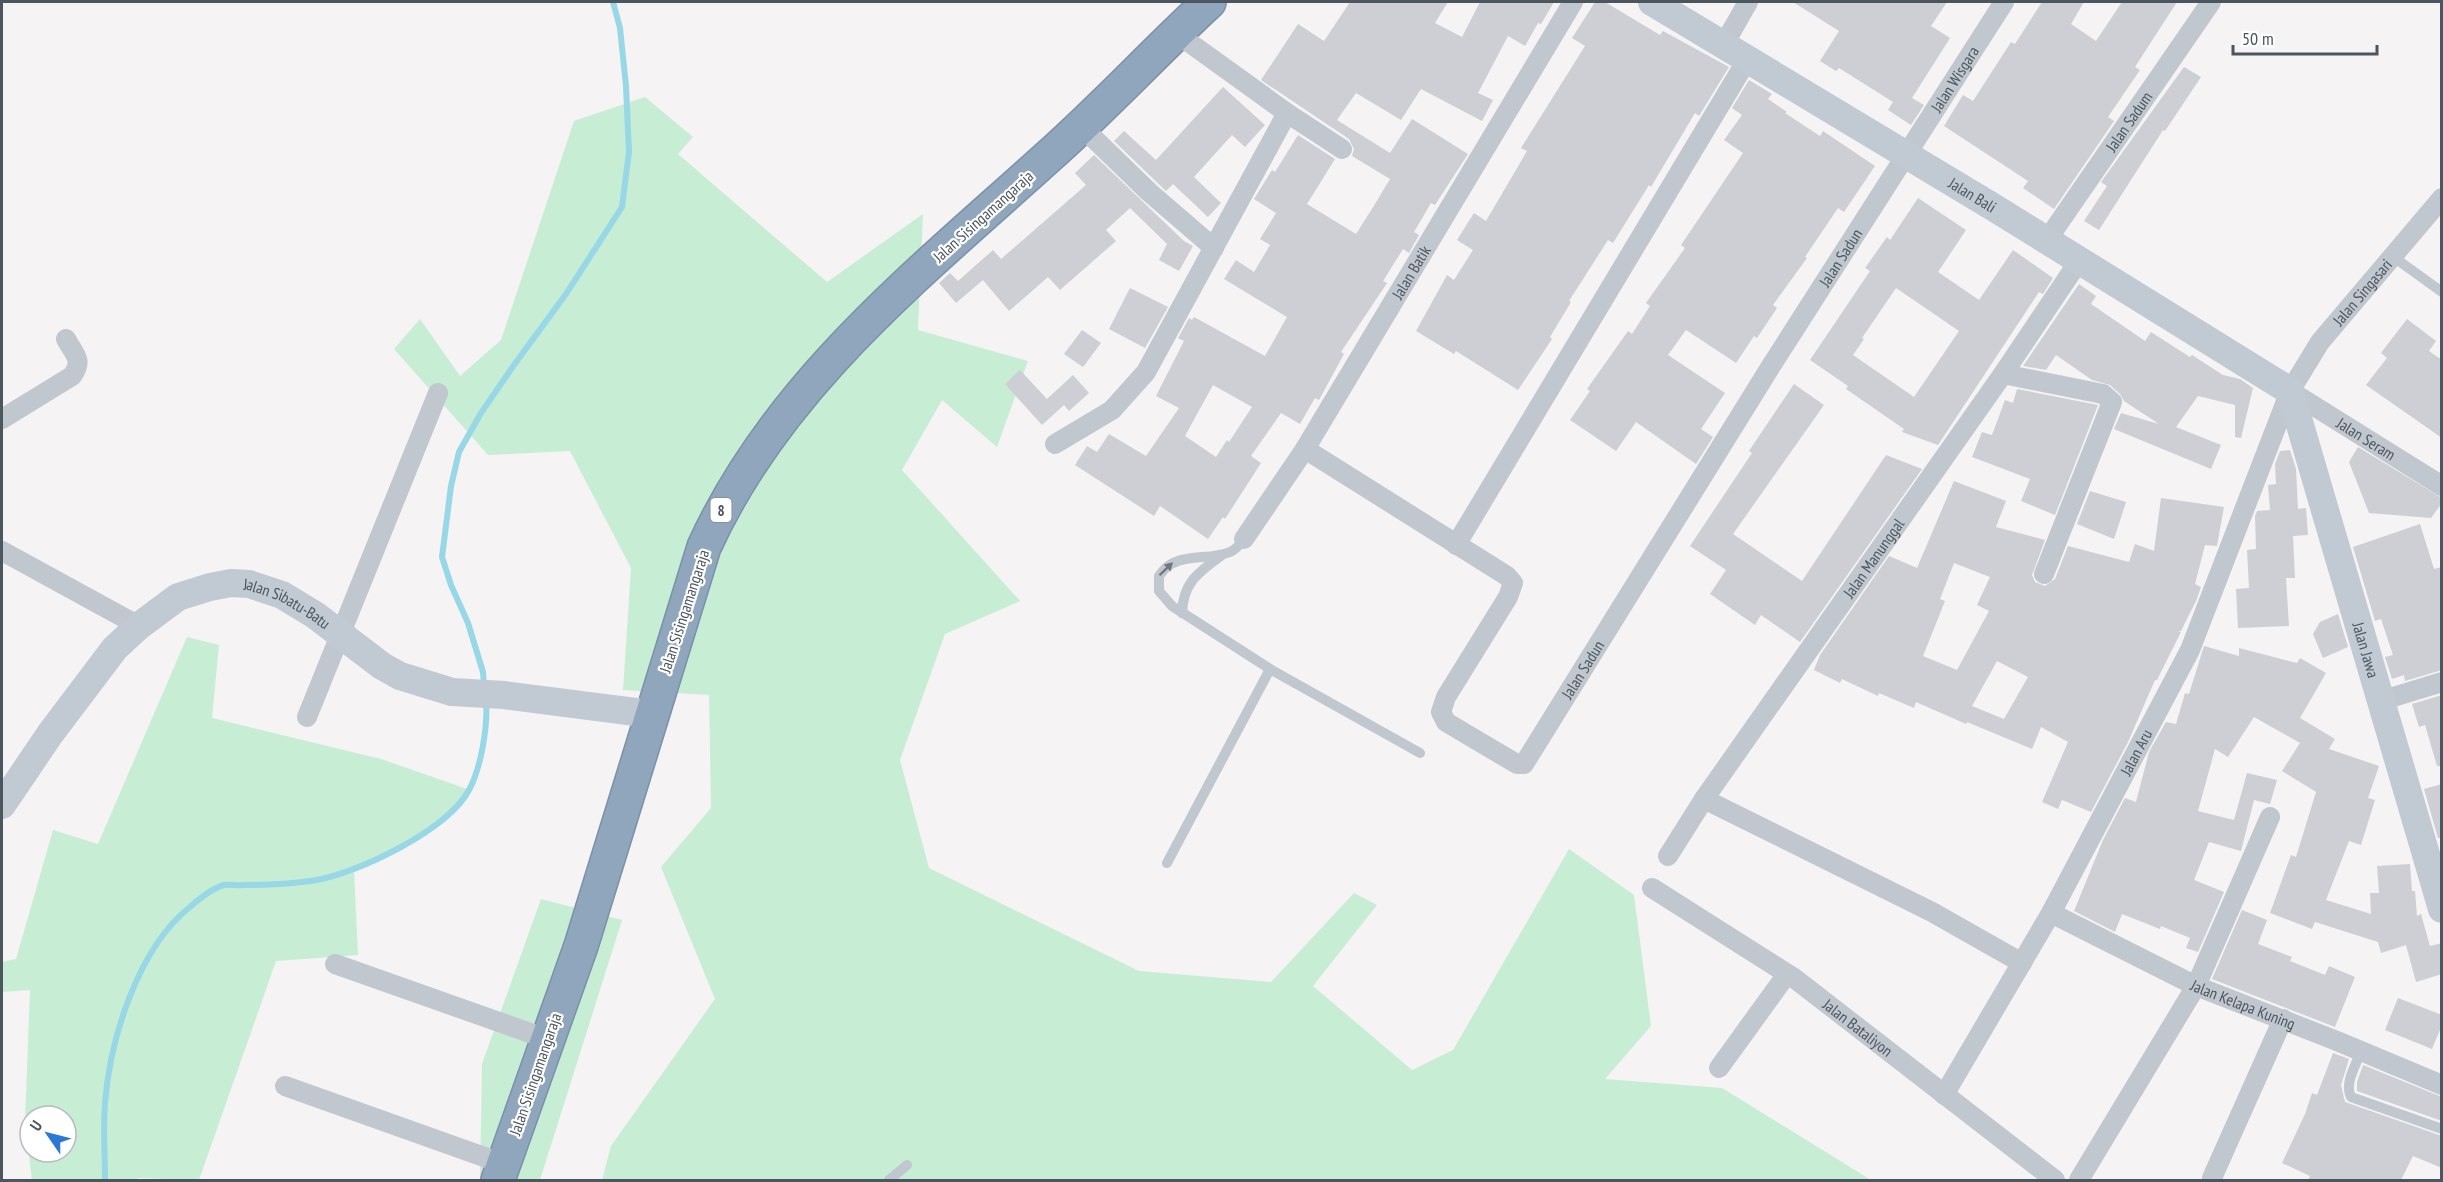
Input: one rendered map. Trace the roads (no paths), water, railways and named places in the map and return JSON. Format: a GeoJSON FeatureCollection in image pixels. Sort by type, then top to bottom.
{"type":"FeatureCollection","features":[{"type":"Feature","properties":{"kind":"highway","name":"Jalan Sisingamangaraja"},"geometry":{"type":"LineString","coordinates":[[501,1172],[581,946],[704,547],[730,495],[777,423],[862,326],[1082,127],[1209,2]]}},
{"type":"Feature","properties":{"kind":"street","name":"Jalan Batik"},"geometry":{"type":"LineString","coordinates":[[1244,539],[1305,449],[1573,2]]}},
{"type":"Feature","properties":{"kind":"street","name":"Jalan Bali"},"geometry":{"type":"LineString","coordinates":[[1652,2],[2047,240],[2290,391]]}},
{"type":"Feature","properties":{"kind":"street","name":"Jalan Wisgara"},"geometry":{"type":"LineString","coordinates":[[1905,154],[2004,2]]}},
{"type":"Feature","properties":{"kind":"street","name":"Jalan Sadum"},"geometry":{"type":"LineString","coordinates":[[2047,240],[2211,2]]}},
{"type":"Feature","properties":{"kind":"street"},"geometry":{"type":"LineString","coordinates":[[1456,545],[1735,53],[1744,3]]}},
{"type":"Feature","properties":{"kind":"street"},"geometry":{"type":"LineString","coordinates":[[1176,33],[1287,113],[1342,149]]}},
{"type":"Feature","properties":{"kind":"street"},"geometry":{"type":"LineString","coordinates":[[1054,444],[1112,410],[1146,372],[1287,113]]}},
{"type":"Feature","properties":{"kind":"street"},"geometry":{"type":"LineString","coordinates":[[1082,127],[1149,192],[1214,248]]}},
{"type":"Feature","properties":{"kind":"street","name":"Jalan Sadun"},"geometry":{"type":"LineString","coordinates":[[1305,449],[1507,576],[1513,583],[1508,597],[1446,697],[1441,712],[1446,722],[1517,764],[1524,764],[1905,154]]}},
{"type":"Feature","properties":{"kind":"street","name":"Jalan Singasari"},"geometry":{"type":"LineString","coordinates":[[2290,391],[2320,342],[2442,198]]}},
{"type":"Feature","properties":{"kind":"street","name":"Jalan Manunggal"},"geometry":{"type":"LineString","coordinates":[[1668,856],[1704,799],[2003,374],[2079,261]]}},
{"type":"Feature","properties":{"kind":"street"},"geometry":{"type":"LineString","coordinates":[[2,419],[72,375],[78,367],[78,360],[66,339]]}},
{"type":"Feature","properties":{"kind":"street"},"geometry":{"type":"LineString","coordinates":[[2003,374],[2103,394],[2112,402],[2044,574]]}},
{"type":"Feature","properties":{"kind":"street","name":"Jalan Seram"},"geometry":{"type":"LineString","coordinates":[[2290,391],[2442,486]]}},
{"type":"Feature","properties":{"kind":"street","name":"Jalan Jawa"},"geometry":{"type":"LineString","coordinates":[[2290,391],[2380,701],[2434,855],[2442,909]]}},
{"type":"Feature","properties":{"kind":"street","name":"Jalan Aru"},"geometry":{"type":"LineString","coordinates":[[1944,1095],[2050,913],[2190,650],[2290,391]]}},
{"type":"Feature","properties":{"kind":"street"},"geometry":{"type":"LineString","coordinates":[[307,717],[438,393]]}},
{"type":"Feature","properties":{"kind":"street"},"geometry":{"type":"LineString","coordinates":[[2,550],[139,626]]}},
{"type":"Feature","properties":{"kind":"street","name":"Jalan Sibatu-Batu"},"geometry":{"type":"LineString","coordinates":[[2,805],[57,724],[115,648],[139,626],[178,597],[231,583],[249,584],[282,595],[340,633],[388,670],[452,692],[504,695],[651,714]]}},
{"type":"Feature","properties":{"kind":"street"},"geometry":{"type":"LineString","coordinates":[[2380,701],[2442,682]]}},
{"type":"Feature","properties":{"kind":"street"},"geometry":{"type":"LineString","coordinates":[[1704,799],[1932,912],[2022,963]]}},
{"type":"Feature","properties":{"kind":"street"},"geometry":{"type":"LineString","coordinates":[[2079,1180],[2196,986],[2270,817]]}},
{"type":"Feature","properties":{"kind":"street","name":"Jalan Bataliyon"},"geometry":{"type":"LineString","coordinates":[[1652,888],[1786,974],[2055,1180]]}},
{"type":"Feature","properties":{"kind":"street","name":"Jalan Kelapa Kuning"},"geometry":{"type":"LineString","coordinates":[[2050,913],[2196,986],[2283,1019],[2442,1085]]}},
{"type":"Feature","properties":{"kind":"street"},"geometry":{"type":"LineString","coordinates":[[335,964],[547,1039]]}},
{"type":"Feature","properties":{"kind":"street"},"geometry":{"type":"LineString","coordinates":[[1719,1068],[1786,974]]}},
{"type":"Feature","properties":{"kind":"street"},"geometry":{"type":"LineString","coordinates":[[2212,1178],[2283,1019]]}},
{"type":"Feature","properties":{"kind":"street"},"geometry":{"type":"LineString","coordinates":[[285,1086],[501,1172]]}},
{"type":"Feature","properties":{"kind":"lane"},"geometry":{"type":"LineString","coordinates":[[2392,256],[2442,292]]}},
{"type":"Feature","properties":{"kind":"lane"},"geometry":{"type":"LineString","coordinates":[[1244,539],[1235,549],[1223,554],[1180,560],[1164,568],[1157,582],[1164,600],[1270,669],[1420,753]]}},
{"type":"Feature","properties":{"kind":"lane"},"geometry":{"type":"LineString","coordinates":[[1182,613],[1183,598],[1195,576],[1223,554]]}},
{"type":"Feature","properties":{"kind":"lane"},"geometry":{"type":"LineString","coordinates":[[1167,863],[1270,669]]}},
{"type":"Feature","properties":{"kind":"lane"},"geometry":{"type":"LineString","coordinates":[[2361,1051],[2348,1085],[2351,1097],[2442,1129]]}},
{"type":"Feature","properties":{"kind":"lane"},"geometry":{"type":"LineString","coordinates":[[889,1180],[907,1165]]}},
{"type":"Feature","properties":{"kind":"waterway"},"geometry":{"type":"LineString","coordinates":[[484,685],[483,672],[468,623],[451,585],[442,557],[451,486],[459,452],[481,413],[566,294],[622,207],[629,152],[620,28],[613,2]]}},
{"type":"Feature","properties":{"kind":"waterway"},"geometry":{"type":"LineString","coordinates":[[105,1180],[105,1103],[113,1051],[130,996],[155,946],[190,907],[219,886],[294,883],[330,877],[399,848],[442,820],[458,805],[473,781],[483,747],[486,702]]}}]}
